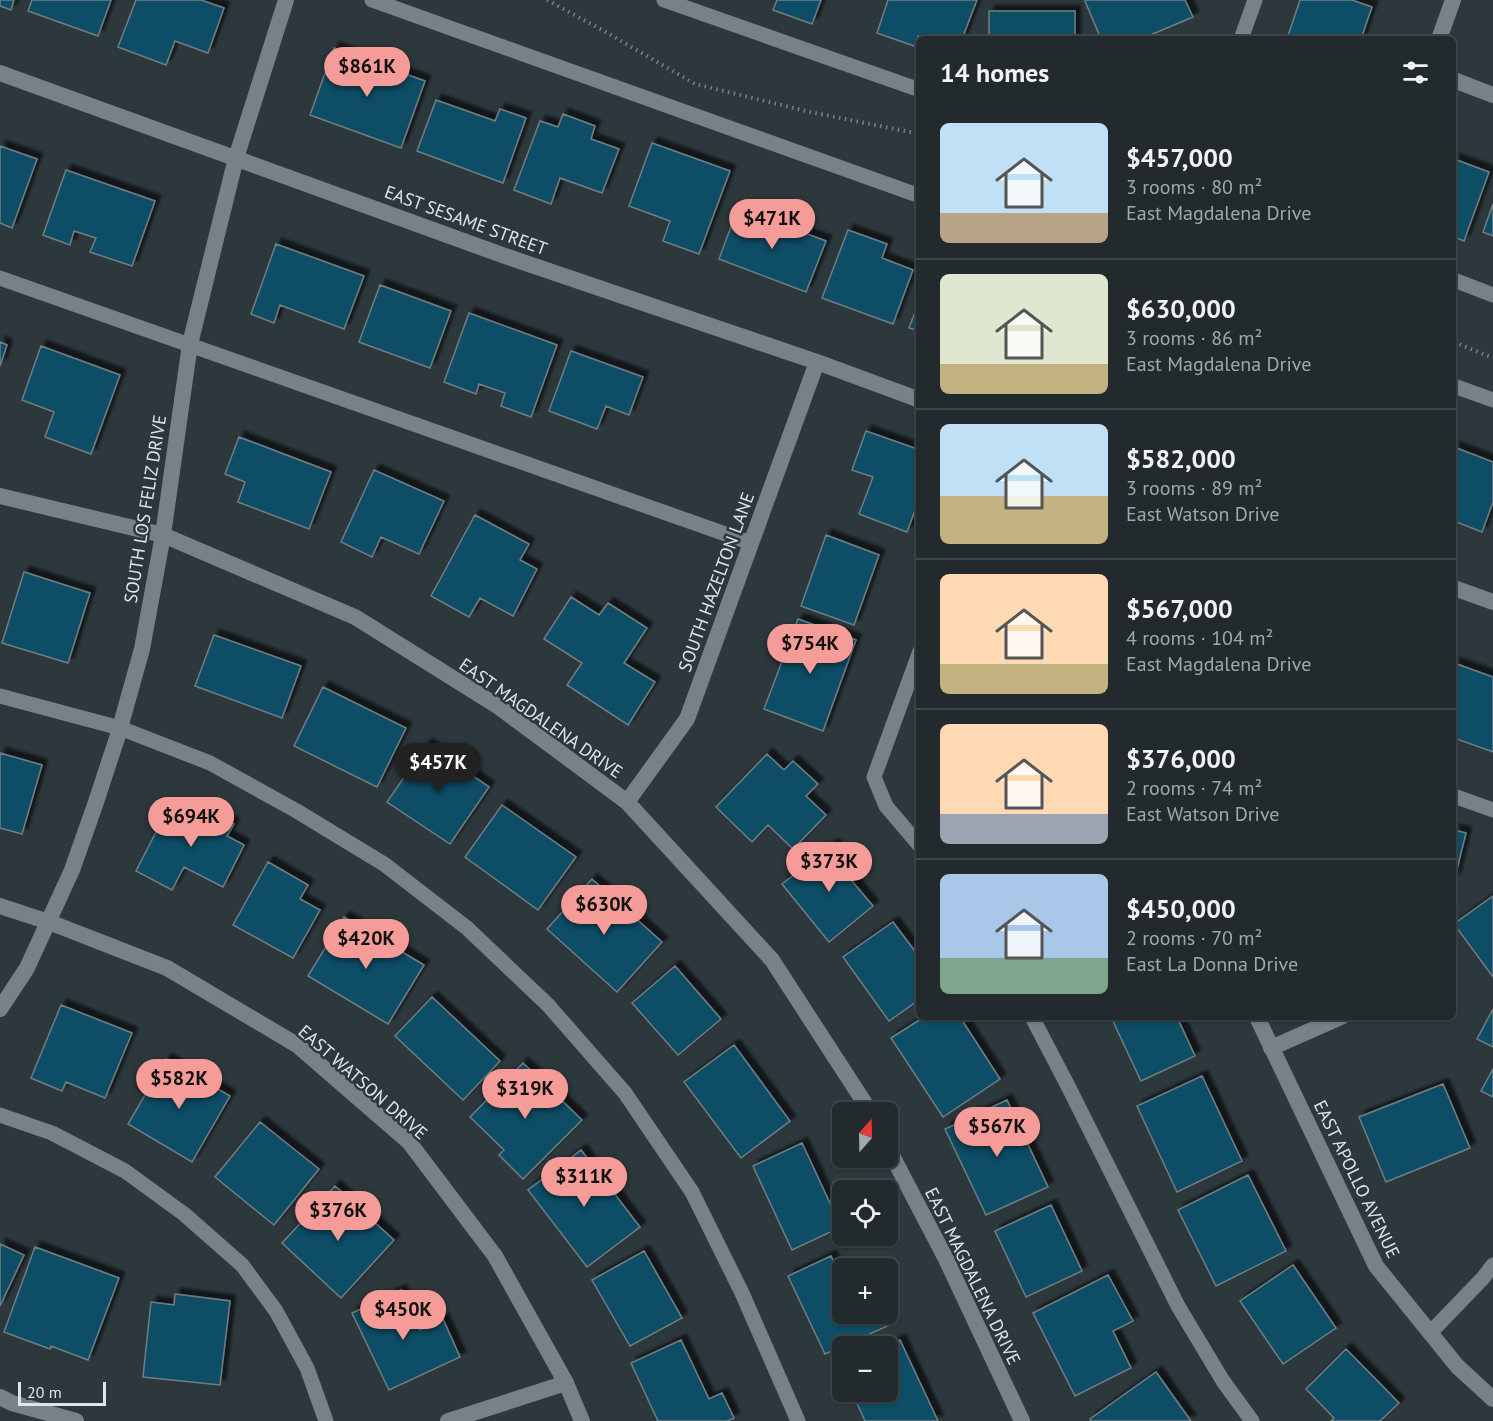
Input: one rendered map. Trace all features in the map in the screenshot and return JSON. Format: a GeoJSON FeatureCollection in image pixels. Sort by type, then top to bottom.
{"type":"FeatureCollection","features":[{"type":"Feature","properties":{"kind":"street","name":"SOUTH LOS FELIZ DRIVE"},"geometry":{"type":"LineString","coordinates":[[0,1009],[27,968],[76,859],[120,728],[142,649],[163,536],[190,344],[236,158],[286,0]]}},
{"type":"Feature","properties":{"kind":"street"},"geometry":{"type":"LineString","coordinates":[[1439,36],[1453,0]]}},
{"type":"Feature","properties":{"kind":"street","name":"EAST SESAME STREET"},"geometry":{"type":"LineString","coordinates":[[0,73],[506,256],[817,362],[916,399]]}},
{"type":"Feature","properties":{"kind":"street"},"geometry":{"type":"LineString","coordinates":[[1456,81],[1493,95]]}},
{"type":"Feature","properties":{"kind":"street","name":"SOUTH HAZELTON LANE"},"geometry":{"type":"LineString","coordinates":[[627,802],[687,719],[817,362]]}},
{"type":"Feature","properties":{"kind":"street","name":"EAST MAGDALENA DRIVE"},"geometry":{"type":"LineString","coordinates":[[0,496],[163,536],[355,617],[500,707],[627,802],[772,960],[864,1102]]}},
{"type":"Feature","properties":{"kind":"street"},"geometry":{"type":"LineString","coordinates":[[1456,589],[1493,602]]}},
{"type":"Feature","properties":{"kind":"street","name":"EAST WATSON DRIVE"},"geometry":{"type":"LineString","coordinates":[[0,906],[49,921],[167,968],[297,1045],[409,1142],[495,1256],[566,1383],[582,1421]]}},
{"type":"Feature","properties":{"kind":"street","name":"EAST APOLLO AVENUE"},"geometry":{"type":"LineString","coordinates":[[1258,1020],[1377,1266],[1457,1366],[1493,1399]]}},
{"type":"Feature","properties":{"kind":"street"},"geometry":{"type":"LineString","coordinates":[[1271,1048],[1334,1020]]}},
{"type":"Feature","properties":{"kind":"street","name":"EAST MAGDALENA DRIVE"},"geometry":{"type":"LineString","coordinates":[[898,1167],[946,1259],[1022,1421]]}},
{"type":"Feature","properties":{"kind":"street"},"geometry":{"type":"LineString","coordinates":[[448,1421],[566,1383]]}},
{"type":"Feature","properties":{"kind":"street"},"geometry":{"type":"LineString","coordinates":[[0,1397],[12,1403],[76,1421]]}},
{"type":"Feature","properties":{"kind":"lane"},"geometry":{"type":"LineString","coordinates":[[372,0],[916,194]]}},
{"type":"Feature","properties":{"kind":"lane"},"geometry":{"type":"LineString","coordinates":[[664,0],[916,89]]}},
{"type":"Feature","properties":{"kind":"lane"},"geometry":{"type":"LineString","coordinates":[[1242,36],[1255,0]]}},
{"type":"Feature","properties":{"kind":"lane"},"geometry":{"type":"LineString","coordinates":[[0,278],[751,543]]}},
{"type":"Feature","properties":{"kind":"lane"},"geometry":{"type":"LineString","coordinates":[[1456,281],[1493,295]]}},
{"type":"Feature","properties":{"kind":"lane"},"geometry":{"type":"LineString","coordinates":[[1456,387],[1493,400]]}},
{"type":"Feature","properties":{"kind":"lane"},"geometry":{"type":"LineString","coordinates":[[916,662],[874,777],[886,806],[916,841]]}},
{"type":"Feature","properties":{"kind":"lane"},"geometry":{"type":"LineString","coordinates":[[0,696],[120,728],[210,763],[296,810],[384,864],[467,928],[548,1005],[625,1093],[692,1192],[742,1293],[798,1421]]}},
{"type":"Feature","properties":{"kind":"lane"},"geometry":{"type":"LineString","coordinates":[[1456,797],[1493,810]]}},
{"type":"Feature","properties":{"kind":"lane"},"geometry":{"type":"LineString","coordinates":[[1034,1020],[1178,1306],[1223,1381],[1252,1421]]}},
{"type":"Feature","properties":{"kind":"lane"},"geometry":{"type":"LineString","coordinates":[[0,1115],[52,1133],[125,1171],[184,1214],[242,1265],[276,1311],[307,1368],[326,1421]]}},
{"type":"Feature","properties":{"kind":"lane"},"geometry":{"type":"LineString","coordinates":[[1430,1333],[1493,1265]]}},
{"type":"Feature","properties":{"kind":"path"},"geometry":{"type":"LineString","coordinates":[[547,0],[695,84],[810,112],[916,133]]}},
{"type":"Feature","properties":{"kind":"path"},"geometry":{"type":"LineString","coordinates":[[1456,343],[1493,358]]}},
{"type":"Feature","properties":{"kind":"building"},"geometry":{"type":"Polygon","coordinates":[[[0,0],[14,0],[11,10],[0,6],[0,0]]]}},
{"type":"Feature","properties":{"kind":"building"},"geometry":{"type":"Polygon","coordinates":[[[32,0],[111,0],[98,36],[28,11],[32,0]]]}},
{"type":"Feature","properties":{"kind":"building"},"geometry":{"type":"Polygon","coordinates":[[[136,0],[201,0],[224,8],[208,53],[175,41],[166,65],[118,47],[136,0]]]}},
{"type":"Feature","properties":{"kind":"building"},"geometry":{"type":"Polygon","coordinates":[[[777,0],[821,0],[812,24],[773,10],[777,0]]]}},
{"type":"Feature","properties":{"kind":"building"},"geometry":{"type":"Polygon","coordinates":[[[888,0],[977,0],[963,36],[916,36],[914,46],[877,33],[888,0]]]}},
{"type":"Feature","properties":{"kind":"building"},"geometry":{"type":"Polygon","coordinates":[[[1185,0],[1193,17],[1148,36],[1100,36],[1085,1],[1185,0]]]}},
{"type":"Feature","properties":{"kind":"building"},"geometry":{"type":"Polygon","coordinates":[[[1300,0],[1352,0],[1372,7],[1362,36],[1288,36],[1300,0]]]}},
{"type":"Feature","properties":{"kind":"building"},"geometry":{"type":"Polygon","coordinates":[[[989,11],[1075,11],[1075,36],[989,36],[989,11]]]}},
{"type":"Feature","properties":{"kind":"building"},"geometry":{"type":"Polygon","coordinates":[[[334,48],[425,81],[401,148],[310,115],[334,48]]]}},
{"type":"Feature","properties":{"kind":"building"},"geometry":{"type":"Polygon","coordinates":[[[436,100],[495,121],[500,109],[526,118],[503,183],[417,151],[436,100]]]}},
{"type":"Feature","properties":{"kind":"building"},"geometry":{"type":"Polygon","coordinates":[[[563,114],[595,126],[591,139],[619,149],[602,193],[560,178],[551,204],[514,190],[540,121],[558,127],[563,114]]]}},
{"type":"Feature","properties":{"kind":"building"},"geometry":{"type":"Polygon","coordinates":[[[652,143],[730,171],[699,254],[663,241],[670,221],[629,206],[652,143]]]}},
{"type":"Feature","properties":{"kind":"building"},"geometry":{"type":"Polygon","coordinates":[[[0,146],[37,159],[12,228],[0,223],[0,146]]]}},
{"type":"Feature","properties":{"kind":"building"},"geometry":{"type":"Polygon","coordinates":[[[1456,160],[1489,172],[1464,241],[1456,238],[1456,160]]]}},
{"type":"Feature","properties":{"kind":"building"},"geometry":{"type":"Polygon","coordinates":[[[66,170],[155,201],[132,266],[90,252],[96,238],[74,231],[70,245],[43,235],[66,170]]]}},
{"type":"Feature","properties":{"kind":"building"},"geometry":{"type":"Polygon","coordinates":[[[1493,204],[1493,236],[1483,232],[1493,204]]]}},
{"type":"Feature","properties":{"kind":"building"},"geometry":{"type":"Polygon","coordinates":[[[738,208],[826,241],[806,292],[719,259],[738,208]]]}},
{"type":"Feature","properties":{"kind":"building"},"geometry":{"type":"Polygon","coordinates":[[[848,230],[887,244],[882,258],[913,270],[893,324],[822,298],[848,230]]]}},
{"type":"Feature","properties":{"kind":"building"},"geometry":{"type":"Polygon","coordinates":[[[276,244],[364,276],[344,329],[280,305],[274,323],[251,314],[276,244]]]}},
{"type":"Feature","properties":{"kind":"building"},"geometry":{"type":"Polygon","coordinates":[[[380,285],[451,311],[430,368],[359,342],[380,285]]]}},
{"type":"Feature","properties":{"kind":"building"},"geometry":{"type":"Polygon","coordinates":[[[916,310],[916,330],[909,328],[916,310]]]}},
{"type":"Feature","properties":{"kind":"building"},"geometry":{"type":"Polygon","coordinates":[[[469,313],[557,345],[531,417],[501,406],[505,393],[479,384],[476,394],[444,382],[469,313]]]}},
{"type":"Feature","properties":{"kind":"building"},"geometry":{"type":"Polygon","coordinates":[[[0,342],[7,345],[0,366],[0,342]]]}},
{"type":"Feature","properties":{"kind":"building"},"geometry":{"type":"Polygon","coordinates":[[[41,346],[120,375],[91,454],[45,437],[54,412],[22,400],[41,346]]]}},
{"type":"Feature","properties":{"kind":"building"},"geometry":{"type":"Polygon","coordinates":[[[571,351],[643,377],[629,415],[606,406],[597,429],[549,411],[571,351]]]}},
{"type":"Feature","properties":{"kind":"building"},"geometry":{"type":"Polygon","coordinates":[[[866,431],[916,449],[916,508],[907,532],[859,514],[873,477],[852,470],[866,431]]]}},
{"type":"Feature","properties":{"kind":"building"},"geometry":{"type":"Polygon","coordinates":[[[239,437],[331,472],[309,529],[238,502],[245,482],[225,474],[239,437]]]}},
{"type":"Feature","properties":{"kind":"building"},"geometry":{"type":"Polygon","coordinates":[[[1456,448],[1493,462],[1493,502],[1482,532],[1456,522],[1456,448]]]}},
{"type":"Feature","properties":{"kind":"building"},"geometry":{"type":"Polygon","coordinates":[[[374,470],[444,501],[419,554],[381,537],[372,557],[341,542],[374,470]]]}},
{"type":"Feature","properties":{"kind":"building"},"geometry":{"type":"Polygon","coordinates":[[[475,515],[529,544],[520,560],[537,569],[513,616],[480,598],[469,617],[431,596],[475,515]]]}},
{"type":"Feature","properties":{"kind":"building"},"geometry":{"type":"Polygon","coordinates":[[[826,535],[879,555],[854,625],[801,606],[826,535]]]}},
{"type":"Feature","properties":{"kind":"building"},"geometry":{"type":"Polygon","coordinates":[[[24,572],[90,593],[68,663],[2,643],[24,572]]]}},
{"type":"Feature","properties":{"kind":"building"},"geometry":{"type":"Polygon","coordinates":[[[571,597],[599,615],[608,603],[647,628],[624,663],[655,682],[628,725],[567,685],[582,663],[544,639],[571,597]]]}},
{"type":"Feature","properties":{"kind":"building"},"geometry":{"type":"Polygon","coordinates":[[[798,619],[856,640],[823,731],[764,709],[798,619]]]}},
{"type":"Feature","properties":{"kind":"building"},"geometry":{"type":"Polygon","coordinates":[[[214,635],[301,666],[282,718],[195,686],[214,635]]]}},
{"type":"Feature","properties":{"kind":"building"},"geometry":{"type":"Polygon","coordinates":[[[1456,664],[1493,677],[1493,752],[1456,739],[1456,664]]]}},
{"type":"Feature","properties":{"kind":"building"},"geometry":{"type":"Polygon","coordinates":[[[323,687],[406,728],[377,787],[294,746],[323,687]]]}},
{"type":"Feature","properties":{"kind":"building"},"geometry":{"type":"Polygon","coordinates":[[[427,744],[489,787],[450,844],[387,802],[427,744]]]}},
{"type":"Feature","properties":{"kind":"building"},"geometry":{"type":"Polygon","coordinates":[[[0,753],[42,765],[22,834],[0,828],[0,753]]]}},
{"type":"Feature","properties":{"kind":"building"},"geometry":{"type":"Polygon","coordinates":[[[767,754],[784,770],[793,761],[818,784],[806,796],[826,815],[793,849],[768,825],[752,842],[716,807],[767,754]]]}},
{"type":"Feature","properties":{"kind":"building"},"geometry":{"type":"Polygon","coordinates":[[[194,804],[234,824],[227,836],[244,845],[223,887],[184,867],[172,890],[136,871],[169,807],[188,816],[194,804]]]}},
{"type":"Feature","properties":{"kind":"building"},"geometry":{"type":"Polygon","coordinates":[[[502,805],[576,857],[538,910],[465,857],[502,805]]]}},
{"type":"Feature","properties":{"kind":"building"},"geometry":{"type":"Polygon","coordinates":[[[1456,830],[1466,833],[1456,873],[1456,830]]]}},
{"type":"Feature","properties":{"kind":"building"},"geometry":{"type":"Polygon","coordinates":[[[833,844],[858,875],[851,880],[873,906],[829,942],[782,884],[833,844]]]}},
{"type":"Feature","properties":{"kind":"building"},"geometry":{"type":"Polygon","coordinates":[[[268,862],[308,885],[300,899],[320,910],[293,958],[233,925],[268,862]]]}},
{"type":"Feature","properties":{"kind":"building"},"geometry":{"type":"Polygon","coordinates":[[[592,879],[662,942],[617,992],[547,929],[592,879]]]}},
{"type":"Feature","properties":{"kind":"building"},"geometry":{"type":"Polygon","coordinates":[[[1493,896],[1493,977],[1456,927],[1456,923],[1493,896]]]}},
{"type":"Feature","properties":{"kind":"building"},"geometry":{"type":"Polygon","coordinates":[[[344,917],[424,965],[388,1024],[308,976],[344,917]]]}},
{"type":"Feature","properties":{"kind":"building"},"geometry":{"type":"Polygon","coordinates":[[[893,922],[916,953],[916,1002],[889,1021],[843,957],[893,922]]]}},
{"type":"Feature","properties":{"kind":"building"},"geometry":{"type":"Polygon","coordinates":[[[675,966],[721,1019],[678,1055],[632,1003],[675,966]]]}},
{"type":"Feature","properties":{"kind":"building"},"geometry":{"type":"Polygon","coordinates":[[[432,997],[500,1061],[463,1100],[395,1036],[432,997]]]}},
{"type":"Feature","properties":{"kind":"building"},"geometry":{"type":"Polygon","coordinates":[[[61,1005],[132,1033],[105,1098],[66,1082],[62,1091],[31,1078],[61,1005]]]}},
{"type":"Feature","properties":{"kind":"building"},"geometry":{"type":"Polygon","coordinates":[[[1493,1009],[1493,1047],[1477,1039],[1493,1009]]]}},
{"type":"Feature","properties":{"kind":"building"},"geometry":{"type":"Polygon","coordinates":[[[919,1020],[962,1020],[1000,1079],[943,1117],[891,1038],[919,1020]]]}},
{"type":"Feature","properties":{"kind":"building"},"geometry":{"type":"Polygon","coordinates":[[[1112,1020],[1178,1020],[1195,1056],[1141,1081],[1112,1020]]]}},
{"type":"Feature","properties":{"kind":"building"},"geometry":{"type":"Polygon","coordinates":[[[734,1045],[790,1121],[741,1158],[684,1082],[734,1045]]]}},
{"type":"Feature","properties":{"kind":"building"},"geometry":{"type":"Polygon","coordinates":[[[166,1059],[230,1096],[192,1162],[128,1124],[166,1059]]]}},
{"type":"Feature","properties":{"kind":"building"},"geometry":{"type":"Polygon","coordinates":[[[523,1063],[582,1120],[523,1179],[499,1155],[504,1150],[470,1117],[523,1063]]]}},
{"type":"Feature","properties":{"kind":"building"},"geometry":{"type":"Polygon","coordinates":[[[1493,1069],[1493,1097],[1481,1091],[1493,1069]]]}},
{"type":"Feature","properties":{"kind":"building"},"geometry":{"type":"Polygon","coordinates":[[[1202,1076],[1242,1161],[1177,1192],[1137,1106],[1202,1076]]]}},
{"type":"Feature","properties":{"kind":"building"},"geometry":{"type":"Polygon","coordinates":[[[1443,1084],[1470,1148],[1386,1182],[1359,1117],[1443,1084]]]}},
{"type":"Feature","properties":{"kind":"building"},"geometry":{"type":"Polygon","coordinates":[[[1007,1100],[1048,1187],[986,1215],[945,1129],[1007,1100]]]}},
{"type":"Feature","properties":{"kind":"building"},"geometry":{"type":"Polygon","coordinates":[[[260,1122],[319,1169],[274,1225],[215,1177],[260,1122]]]}},
{"type":"Feature","properties":{"kind":"building"},"geometry":{"type":"Polygon","coordinates":[[[802,1143],[832,1208],[832,1231],[792,1250],[753,1166],[802,1143]]]}},
{"type":"Feature","properties":{"kind":"building"},"geometry":{"type":"Polygon","coordinates":[[[581,1150],[640,1227],[587,1267],[528,1190],[581,1150]]]}},
{"type":"Feature","properties":{"kind":"building"},"geometry":{"type":"Polygon","coordinates":[[[1248,1175],[1286,1251],[1216,1286],[1178,1210],[1248,1175]]]}},
{"type":"Feature","properties":{"kind":"building"},"geometry":{"type":"Polygon","coordinates":[[[335,1186],[394,1240],[341,1298],[282,1243],[335,1186]]]}},
{"type":"Feature","properties":{"kind":"building"},"geometry":{"type":"Polygon","coordinates":[[[1051,1205],[1082,1271],[1026,1297],[995,1231],[1051,1205]]]}},
{"type":"Feature","properties":{"kind":"building"},"geometry":{"type":"Polygon","coordinates":[[[0,1244],[24,1255],[0,1306],[0,1244]]]}},
{"type":"Feature","properties":{"kind":"building"},"geometry":{"type":"Polygon","coordinates":[[[35,1247],[119,1278],[88,1360],[4,1332],[35,1247]]]}},
{"type":"Feature","properties":{"kind":"building"},"geometry":{"type":"Polygon","coordinates":[[[644,1251],[682,1318],[630,1346],[592,1280],[644,1251]]]}},
{"type":"Feature","properties":{"kind":"building"},"geometry":{"type":"Polygon","coordinates":[[[831,1256],[832,1324],[892,1324],[865,1336],[832,1336],[832,1351],[825,1354],[788,1276],[831,1256]]]}},
{"type":"Feature","properties":{"kind":"building"},"geometry":{"type":"Polygon","coordinates":[[[1293,1265],[1336,1328],[1283,1364],[1240,1301],[1293,1265]]]}},
{"type":"Feature","properties":{"kind":"building"},"geometry":{"type":"Polygon","coordinates":[[[1108,1275],[1133,1321],[1113,1331],[1131,1368],[1075,1396],[1033,1313],[1108,1275]]]}},
{"type":"Feature","properties":{"kind":"building"},"geometry":{"type":"Polygon","coordinates":[[[401,1290],[420,1330],[443,1319],[460,1357],[389,1390],[352,1313],[401,1290]]]}},
{"type":"Feature","properties":{"kind":"building"},"geometry":{"type":"Polygon","coordinates":[[[175,1294],[230,1301],[220,1385],[143,1377],[151,1302],[174,1305],[175,1294]]]}},
{"type":"Feature","properties":{"kind":"building"},"geometry":{"type":"Polygon","coordinates":[[[681,1340],[709,1399],[722,1393],[734,1418],[727,1421],[658,1421],[631,1363],[681,1340]]]}},
{"type":"Feature","properties":{"kind":"building"},"geometry":{"type":"Polygon","coordinates":[[[900,1340],[938,1421],[865,1421],[856,1402],[898,1402],[898,1341],[900,1340]]]}},
{"type":"Feature","properties":{"kind":"building"},"geometry":{"type":"Polygon","coordinates":[[[1346,1349],[1399,1403],[1380,1421],[1331,1421],[1334,1418],[1306,1389],[1346,1349]]]}},
{"type":"Feature","properties":{"kind":"building"},"geometry":{"type":"Polygon","coordinates":[[[1156,1372],[1191,1421],[1091,1421],[1090,1419],[1156,1372]]]}}]}
